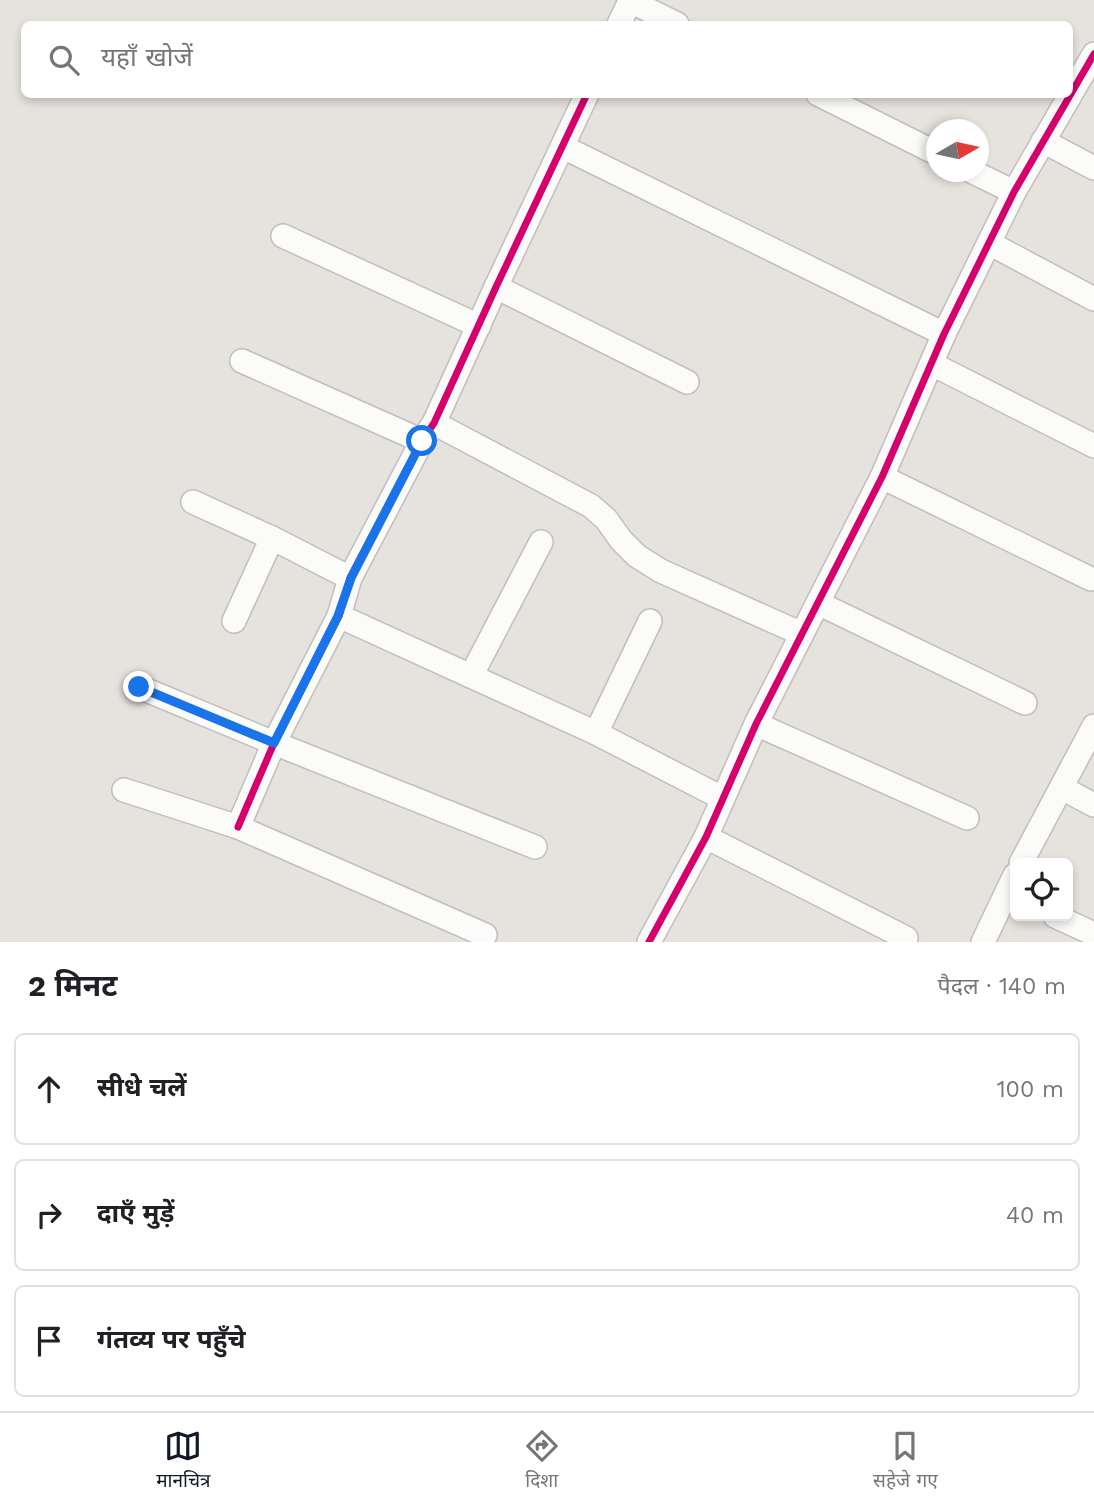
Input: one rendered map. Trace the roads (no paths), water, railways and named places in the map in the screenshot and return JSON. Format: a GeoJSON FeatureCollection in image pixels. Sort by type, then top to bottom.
{"type":"FeatureCollection","features":[{"type":"Feature","properties":{"kind":"street"},"geometry":{"type":"LineString","coordinates":[[620,21],[630,1],[671,21]]}},
{"type":"Feature","properties":{"kind":"street"},"geometry":{"type":"LineString","coordinates":[[1073,90],[1094,54]]}},
{"type":"Feature","properties":{"kind":"street"},"geometry":{"type":"LineString","coordinates":[[238,827],[274,743],[338,616],[351,578],[428,432],[585,98]]}},
{"type":"Feature","properties":{"kind":"street"},"geometry":{"type":"LineString","coordinates":[[826,98],[926,148]]}},
{"type":"Feature","properties":{"kind":"street"},"geometry":{"type":"LineString","coordinates":[[649,942],[706,838],[756,724],[882,477],[944,334],[1014,192],[1068,98]]}},
{"type":"Feature","properties":{"kind":"street"},"geometry":{"type":"LineString","coordinates":[[1043,141],[1094,169]]}},
{"type":"Feature","properties":{"kind":"street"},"geometry":{"type":"LineString","coordinates":[[563,147],[944,334]]}},
{"type":"Feature","properties":{"kind":"street"},"geometry":{"type":"LineString","coordinates":[[989,180],[1014,192]]}},
{"type":"Feature","properties":{"kind":"street"},"geometry":{"type":"LineString","coordinates":[[283,236],[479,326]]}},
{"type":"Feature","properties":{"kind":"street"},"geometry":{"type":"LineString","coordinates":[[989,243],[1094,299]]}},
{"type":"Feature","properties":{"kind":"street"},"geometry":{"type":"LineString","coordinates":[[496,286],[687,382]]}},
{"type":"Feature","properties":{"kind":"street"},"geometry":{"type":"LineString","coordinates":[[242,361],[428,432],[591,506],[606,519],[637,556],[661,571],[802,634]]}},
{"type":"Feature","properties":{"kind":"street"},"geometry":{"type":"LineString","coordinates":[[932,363],[1094,446]]}},
{"type":"Feature","properties":{"kind":"street"},"geometry":{"type":"LineString","coordinates":[[882,477],[1091,579]]}},
{"type":"Feature","properties":{"kind":"street"},"geometry":{"type":"LineString","coordinates":[[193,502],[272,537],[351,578]]}},
{"type":"Feature","properties":{"kind":"street"},"geometry":{"type":"LineString","coordinates":[[234,621],[272,537]]}},
{"type":"Feature","properties":{"kind":"street"},"geometry":{"type":"LineString","coordinates":[[471,676],[541,542]]}},
{"type":"Feature","properties":{"kind":"street"},"geometry":{"type":"LineString","coordinates":[[818,603],[1025,703]]}},
{"type":"Feature","properties":{"kind":"street"},"geometry":{"type":"LineString","coordinates":[[338,616],[596,733],[722,799]]}},
{"type":"Feature","properties":{"kind":"street"},"geometry":{"type":"LineString","coordinates":[[596,733],[650,621]]}},
{"type":"Feature","properties":{"kind":"street"},"geometry":{"type":"LineString","coordinates":[[139,687],[535,847]]}},
{"type":"Feature","properties":{"kind":"street"},"geometry":{"type":"LineString","coordinates":[[756,724],[967,818]]}},
{"type":"Feature","properties":{"kind":"street"},"geometry":{"type":"LineString","coordinates":[[1024,858],[1094,726]]}},
{"type":"Feature","properties":{"kind":"street"},"geometry":{"type":"LineString","coordinates":[[1062,789],[1094,805]]}},
{"type":"Feature","properties":{"kind":"street"},"geometry":{"type":"LineString","coordinates":[[124,790],[238,827],[485,935]]}},
{"type":"Feature","properties":{"kind":"street"},"geometry":{"type":"LineString","coordinates":[[706,838],[906,938]]}},
{"type":"Feature","properties":{"kind":"street"},"geometry":{"type":"LineString","coordinates":[[983,942],[1010,892]]}},
{"type":"Feature","properties":{"kind":"street"},"geometry":{"type":"LineString","coordinates":[[1066,921],[1094,934]]}}]}
